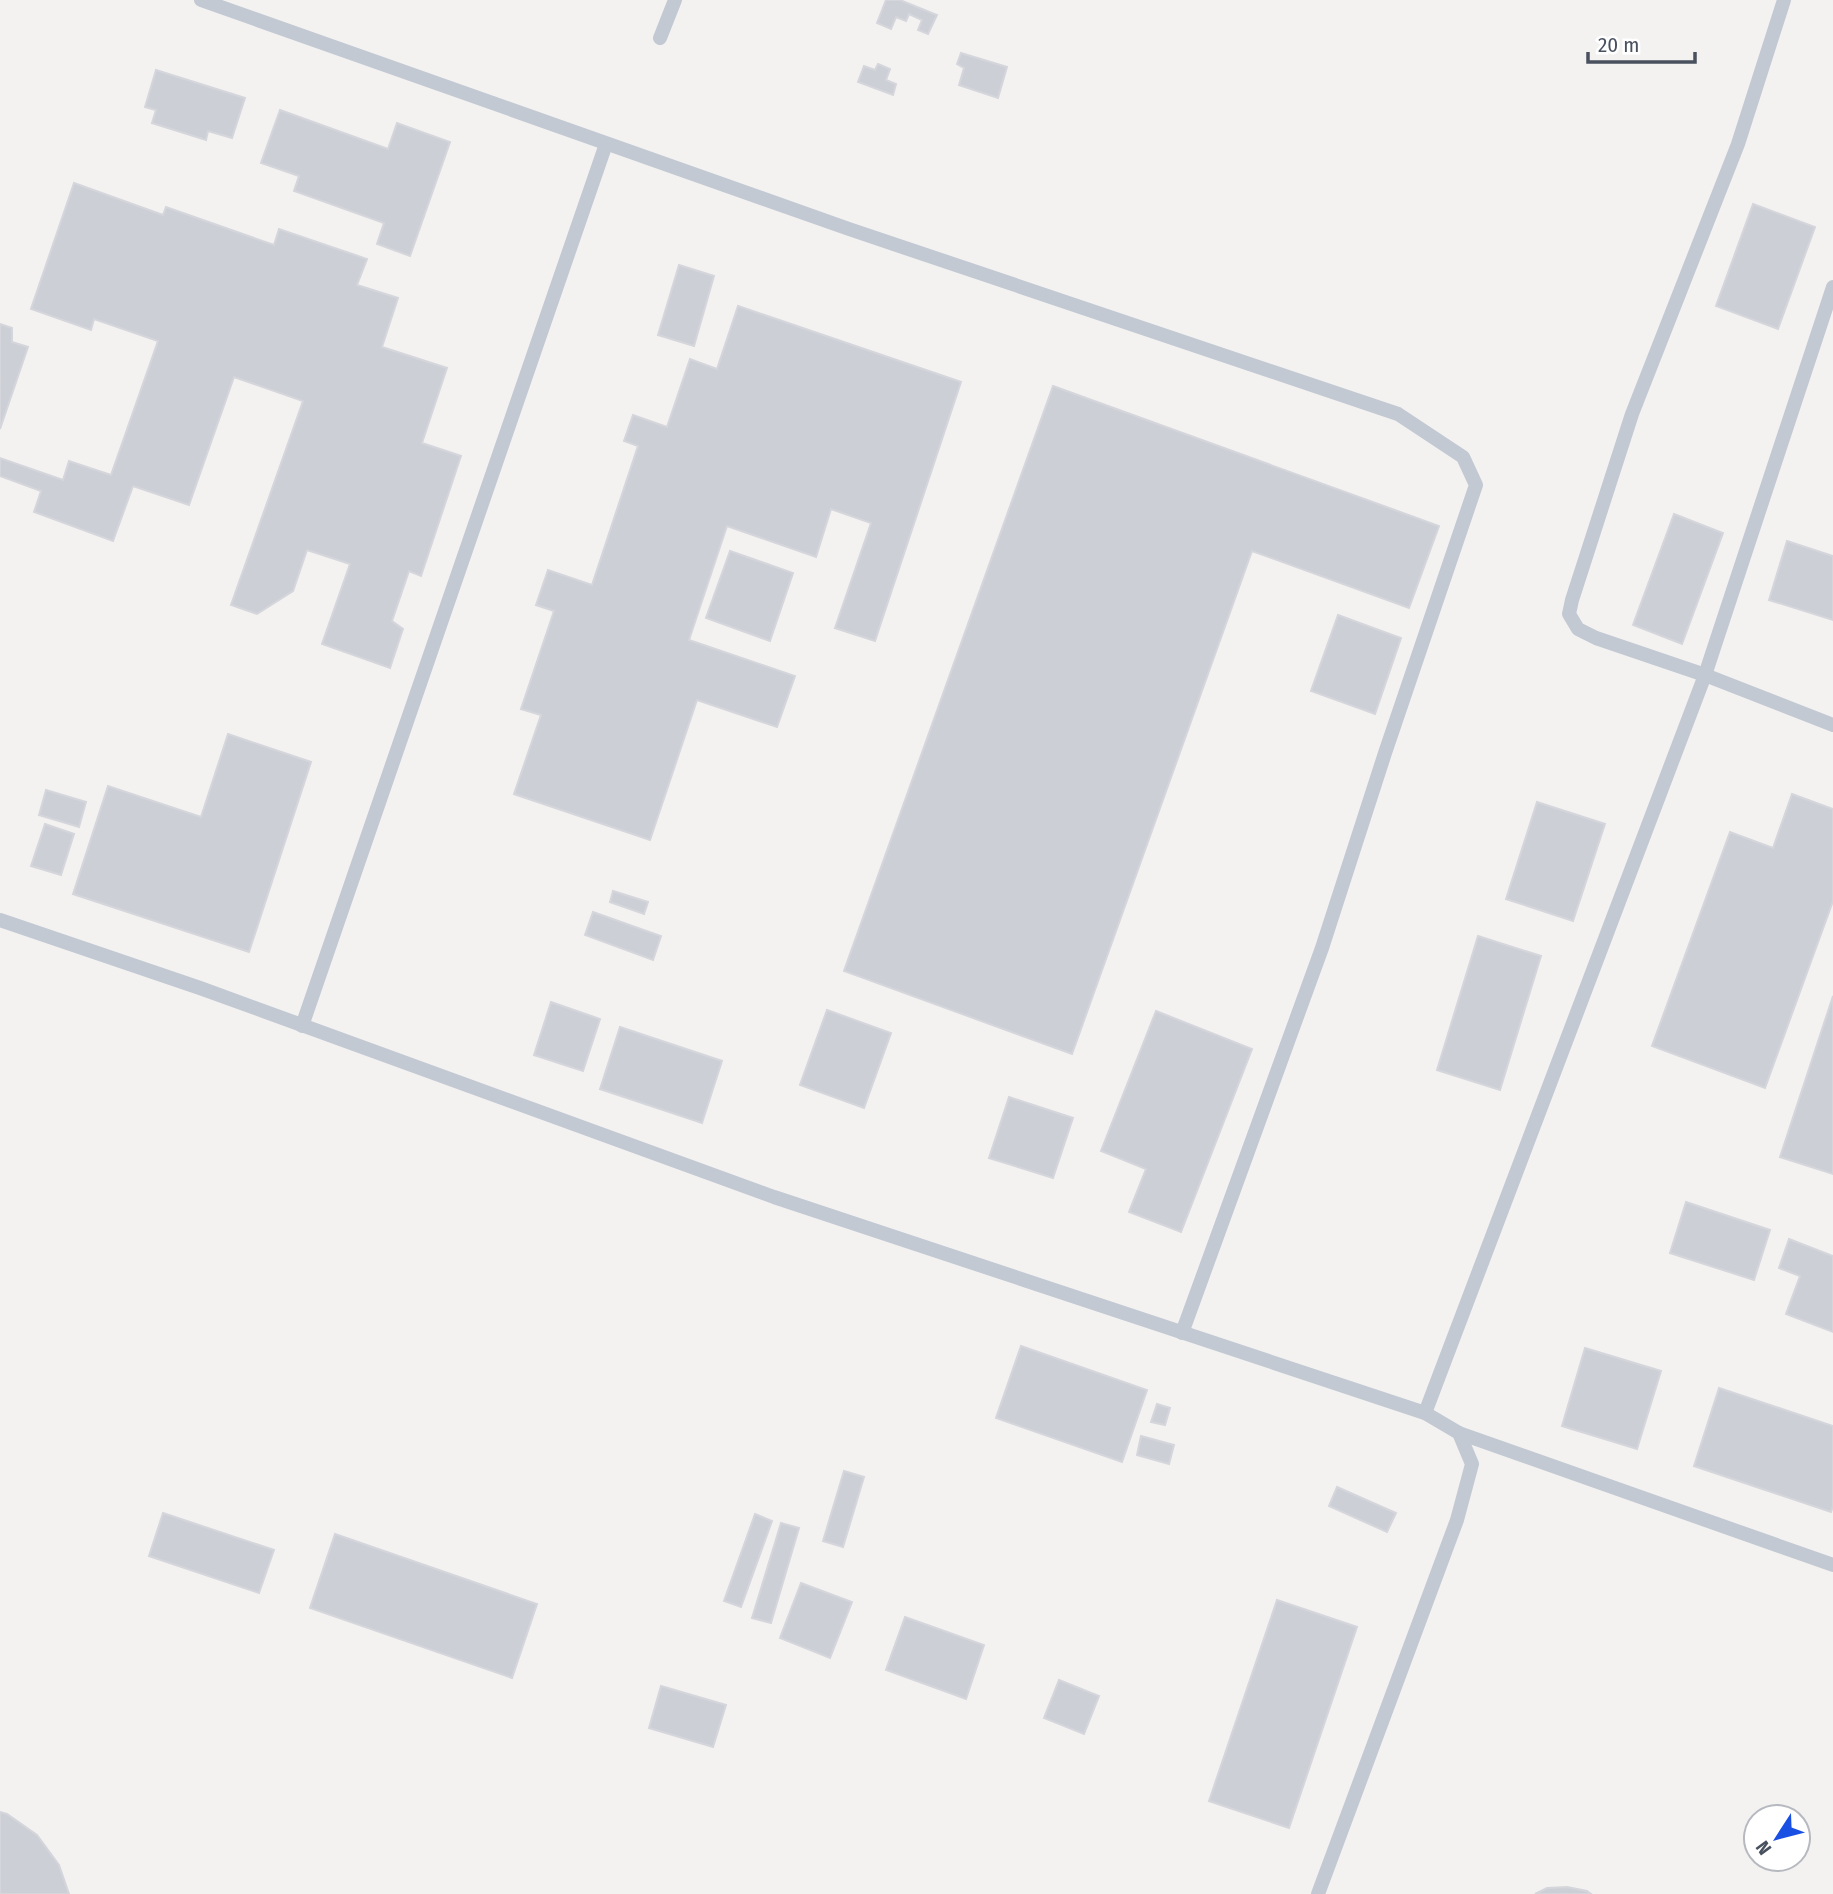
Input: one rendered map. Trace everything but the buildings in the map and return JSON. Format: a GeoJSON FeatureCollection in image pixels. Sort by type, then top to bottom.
{"type":"FeatureCollection","features":[{"type":"Feature","properties":{"kind":"lane"},"geometry":{"type":"LineString","coordinates":[[201,0],[849,229],[1398,414],[1463,457],[1476,485],[1322,948],[1182,1333]]}},
{"type":"Feature","properties":{"kind":"lane"},"geometry":{"type":"LineString","coordinates":[[660,38],[675,0]]}},
{"type":"Feature","properties":{"kind":"lane"},"geometry":{"type":"LineString","coordinates":[[1784,0],[1738,144],[1632,414],[1569,614],[1578,629],[1596,638],[1705,675],[1833,725]]}},
{"type":"Feature","properties":{"kind":"lane"},"geometry":{"type":"LineString","coordinates":[[302,1026],[606,144]]}},
{"type":"Feature","properties":{"kind":"lane"},"geometry":{"type":"LineString","coordinates":[[1425,1413],[1705,675],[1833,287]]}},
{"type":"Feature","properties":{"kind":"lane"},"geometry":{"type":"LineString","coordinates":[[0,920],[774,1197],[1425,1413],[1459,1433],[1833,1565]]}},
{"type":"Feature","properties":{"kind":"lane"},"geometry":{"type":"LineString","coordinates":[[1318,1894],[1457,1520],[1472,1464],[1459,1433]]}}]}
